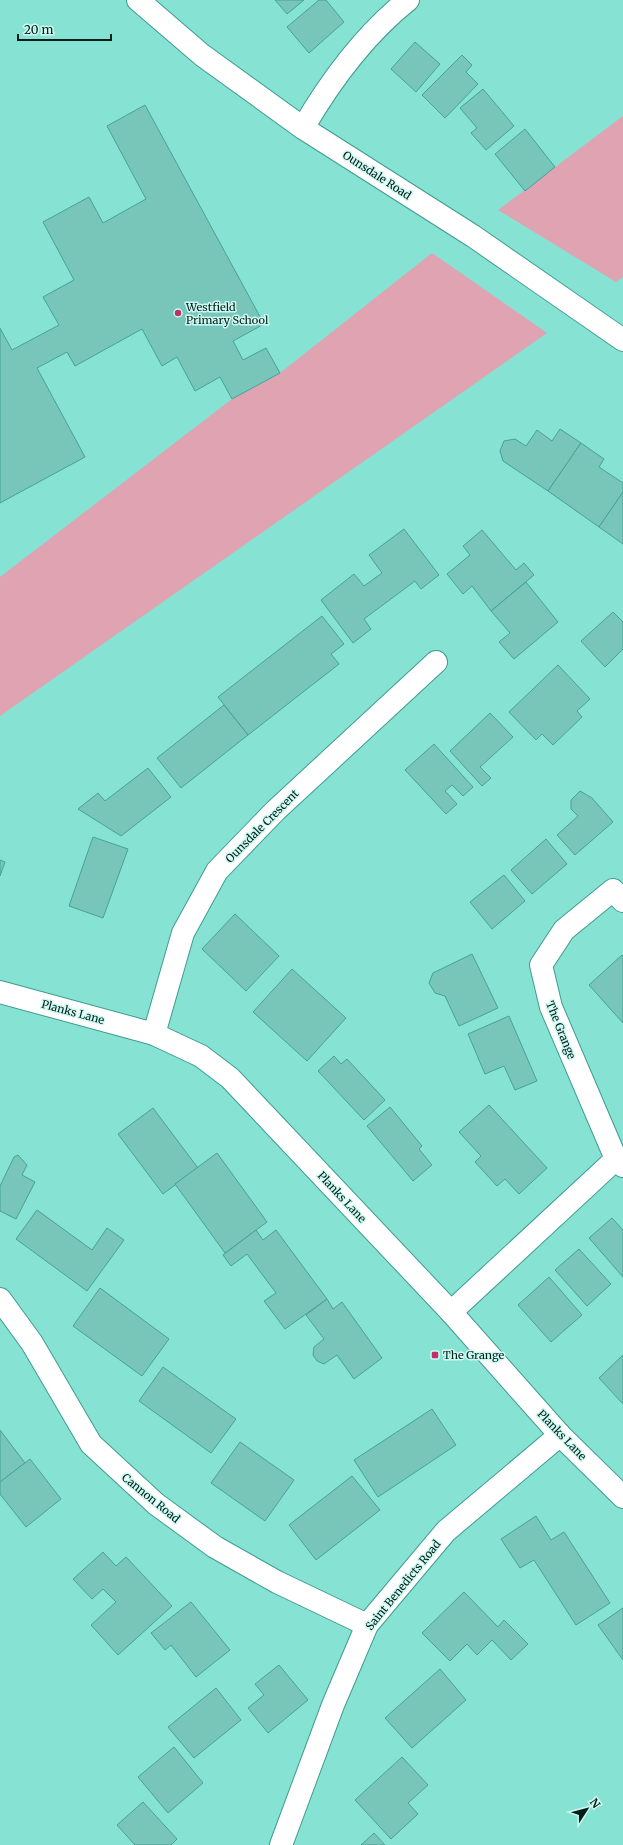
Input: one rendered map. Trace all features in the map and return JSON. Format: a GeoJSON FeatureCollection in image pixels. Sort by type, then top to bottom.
{"type":"FeatureCollection","features":[{"type":"Feature","properties":{"kind":"street","name":"Ounsdale Road"},"geometry":{"type":"LineString","coordinates":[[138,0],[202,56],[303,128],[473,236],[623,340]]}},
{"type":"Feature","properties":{"kind":"street"},"geometry":{"type":"LineString","coordinates":[[303,128],[325,91],[358,48],[408,0]]}},
{"type":"Feature","properties":{"kind":"street","name":"Ounsdale Crescent"},"geometry":{"type":"LineString","coordinates":[[154,1034],[183,933],[217,871],[275,811],[436,662]]}},
{"type":"Feature","properties":{"kind":"street","name":"The Grange"},"geometry":{"type":"LineString","coordinates":[[451,1312],[619,1162],[551,1007],[541,965],[564,930],[613,890],[623,901]]}},
{"type":"Feature","properties":{"kind":"street","name":"Planks Lane"},"geometry":{"type":"LineString","coordinates":[[0,992],[154,1034],[201,1056],[230,1078],[451,1312],[560,1435],[623,1497]]}},
{"type":"Feature","properties":{"kind":"street","name":"Cannon Road"},"geometry":{"type":"LineString","coordinates":[[0,1299],[32,1344],[92,1444],[150,1500],[215,1547],[277,1582],[367,1625]]}},
{"type":"Feature","properties":{"kind":"street","name":"Saint Benedicts Road"},"geometry":{"type":"LineString","coordinates":[[281,1845],[333,1706],[367,1625],[446,1531],[560,1435]]}},
{"type":"Feature","properties":{"kind":"shaded area"},"geometry":{"type":"Polygon","coordinates":[[[623,116],[623,277],[616,282],[498,210],[623,116]]]}},
{"type":"Feature","properties":{"kind":"shaded area"},"geometry":{"type":"Polygon","coordinates":[[[432,253],[547,333],[0,716],[0,577],[232,399],[280,373],[432,253]]]}},
{"type":"Feature","properties":{"kind":"building"},"geometry":{"type":"Polygon","coordinates":[[[275,0],[304,0],[287,14],[275,0]]]}},
{"type":"Feature","properties":{"kind":"building"},"geometry":{"type":"Polygon","coordinates":[[[319,0],[326,0],[344,22],[309,53],[287,27],[319,0]]]}},
{"type":"Feature","properties":{"kind":"building"},"geometry":{"type":"Polygon","coordinates":[[[415,42],[440,64],[416,92],[391,69],[415,42]]]}},
{"type":"Feature","properties":{"kind":"building"},"geometry":{"type":"Polygon","coordinates":[[[462,55],[472,65],[466,72],[478,84],[445,118],[422,95],[462,55]]]}},
{"type":"Feature","properties":{"kind":"building"},"geometry":{"type":"Polygon","coordinates":[[[483,89],[514,126],[486,150],[471,133],[477,128],[460,108],[483,89]]]}},
{"type":"Feature","properties":{"kind":"building"},"geometry":{"type":"Polygon","coordinates":[[[145,105],[264,324],[233,341],[243,360],[266,348],[280,373],[232,399],[220,377],[195,391],[177,357],[162,366],[142,329],[75,366],[67,352],[37,368],[85,457],[0,503],[0,328],[12,350],[59,325],[43,297],[74,280],[43,222],[89,197],[103,223],[146,199],[107,126],[145,105]]]}},
{"type":"Feature","properties":{"kind":"building"},"geometry":{"type":"Polygon","coordinates":[[[525,129],[555,167],[525,191],[495,154],[525,129]]]}},
{"type":"Feature","properties":{"kind":"building"},"geometry":{"type":"Polygon","coordinates":[[[560,429],[581,443],[548,491],[503,461],[500,451],[504,441],[515,439],[526,446],[537,430],[552,441],[560,429]]]}},
{"type":"Feature","properties":{"kind":"building"},"geometry":{"type":"Polygon","coordinates":[[[581,443],[604,459],[599,467],[623,483],[623,492],[599,527],[548,491],[581,443]]]}},
{"type":"Feature","properties":{"kind":"building"},"geometry":{"type":"Polygon","coordinates":[[[623,492],[623,544],[599,527],[623,492]]]}},
{"type":"Feature","properties":{"kind":"building"},"geometry":{"type":"Polygon","coordinates":[[[404,529],[439,575],[421,589],[415,581],[364,619],[371,629],[353,643],[321,600],[354,574],[364,586],[382,573],[369,555],[404,529]]]}},
{"type":"Feature","properties":{"kind":"building"},"geometry":{"type":"Polygon","coordinates":[[[482,530],[516,570],[524,563],[534,575],[491,611],[472,586],[463,594],[447,574],[470,555],[463,546],[482,530]]]}},
{"type":"Feature","properties":{"kind":"building"},"geometry":{"type":"Polygon","coordinates":[[[526,582],[558,622],[514,659],[499,642],[510,633],[491,611],[526,582]]]}},
{"type":"Feature","properties":{"kind":"building"},"geometry":{"type":"Polygon","coordinates":[[[613,612],[623,622],[623,649],[605,667],[581,641],[613,612]]]}},
{"type":"Feature","properties":{"kind":"building"},"geometry":{"type":"Polygon","coordinates":[[[322,616],[344,644],[331,654],[339,664],[248,735],[218,697],[322,616]]]}},
{"type":"Feature","properties":{"kind":"building"},"geometry":{"type":"Polygon","coordinates":[[[558,665],[590,699],[577,711],[582,717],[553,745],[542,734],[536,740],[509,712],[558,665]]]}},
{"type":"Feature","properties":{"kind":"building"},"geometry":{"type":"Polygon","coordinates":[[[224,705],[248,735],[181,788],[157,758],[224,705]]]}},
{"type":"Feature","properties":{"kind":"building"},"geometry":{"type":"Polygon","coordinates":[[[490,713],[513,737],[480,767],[491,778],[482,786],[450,751],[490,713]]]}},
{"type":"Feature","properties":{"kind":"building"},"geometry":{"type":"Polygon","coordinates":[[[434,744],[473,787],[463,796],[452,785],[445,791],[457,804],[446,814],[405,770],[434,744]]]}},
{"type":"Feature","properties":{"kind":"building"},"geometry":{"type":"Polygon","coordinates":[[[148,768],[171,797],[121,836],[78,809],[98,793],[105,801],[148,768]]]}},
{"type":"Feature","properties":{"kind":"building"},"geometry":{"type":"Polygon","coordinates":[[[580,791],[592,798],[613,822],[575,855],[557,835],[578,816],[571,809],[571,800],[580,791]]]}},
{"type":"Feature","properties":{"kind":"building"},"geometry":{"type":"Polygon","coordinates":[[[93,837],[128,849],[103,918],[69,906],[93,837]]]}},
{"type":"Feature","properties":{"kind":"building"},"geometry":{"type":"Polygon","coordinates":[[[546,839],[567,864],[532,894],[511,870],[546,839]]]}},
{"type":"Feature","properties":{"kind":"building"},"geometry":{"type":"Polygon","coordinates":[[[0,860],[5,862],[0,876],[0,860]]]}},
{"type":"Feature","properties":{"kind":"building"},"geometry":{"type":"Polygon","coordinates":[[[504,875],[525,901],[492,929],[470,902],[504,875]]]}},
{"type":"Feature","properties":{"kind":"building"},"geometry":{"type":"Polygon","coordinates":[[[235,914],[279,956],[246,991],[202,949],[235,914]]]}},
{"type":"Feature","properties":{"kind":"building"},"geometry":{"type":"Polygon","coordinates":[[[472,954],[498,1008],[459,1026],[445,996],[435,993],[429,983],[433,973],[472,954]]]}},
{"type":"Feature","properties":{"kind":"building"},"geometry":{"type":"Polygon","coordinates":[[[622,955],[623,957],[623,1023],[589,985],[622,955]]]}},
{"type":"Feature","properties":{"kind":"building"},"geometry":{"type":"Polygon","coordinates":[[[292,969],[346,1018],[307,1061],[253,1012],[292,969]]]}},
{"type":"Feature","properties":{"kind":"building"},"geometry":{"type":"Polygon","coordinates":[[[509,1016],[537,1081],[515,1090],[504,1066],[485,1074],[468,1034],[509,1016]]]}},
{"type":"Feature","properties":{"kind":"building"},"geometry":{"type":"Polygon","coordinates":[[[334,1056],[341,1064],[347,1059],[385,1100],[364,1120],[318,1071],[334,1056]]]}},
{"type":"Feature","properties":{"kind":"building"},"geometry":{"type":"Polygon","coordinates":[[[489,1105],[547,1168],[519,1194],[505,1179],[497,1186],[475,1162],[481,1156],[459,1132],[489,1105]]]}},
{"type":"Feature","properties":{"kind":"building"},"geometry":{"type":"Polygon","coordinates":[[[390,1107],[422,1146],[419,1149],[432,1165],[413,1181],[367,1126],[390,1107]]]}},
{"type":"Feature","properties":{"kind":"building"},"geometry":{"type":"Polygon","coordinates":[[[153,1108],[198,1168],[163,1194],[118,1134],[153,1108]]]}},
{"type":"Feature","properties":{"kind":"building"},"geometry":{"type":"Polygon","coordinates":[[[217,1153],[267,1222],[225,1253],[175,1184],[217,1153]]]}},
{"type":"Feature","properties":{"kind":"building"},"geometry":{"type":"Polygon","coordinates":[[[18,1155],[27,1165],[22,1175],[35,1182],[16,1219],[0,1211],[0,1186],[14,1157],[18,1155]]]}},
{"type":"Feature","properties":{"kind":"building"},"geometry":{"type":"Polygon","coordinates":[[[37,1210],[92,1250],[107,1228],[124,1240],[87,1291],[16,1239],[37,1210]]]}},
{"type":"Feature","properties":{"kind":"building"},"geometry":{"type":"Polygon","coordinates":[[[612,1218],[623,1230],[623,1277],[589,1238],[612,1218]]]}},
{"type":"Feature","properties":{"kind":"building"},"geometry":{"type":"Polygon","coordinates":[[[256,1230],[263,1240],[276,1230],[327,1299],[285,1329],[264,1301],[276,1293],[247,1254],[231,1266],[223,1255],[256,1230]]]}},
{"type":"Feature","properties":{"kind":"building"},"geometry":{"type":"Polygon","coordinates":[[[579,1249],[611,1284],[587,1306],[555,1270],[579,1249]]]}},
{"type":"Feature","properties":{"kind":"building"},"geometry":{"type":"Polygon","coordinates":[[[549,1277],[582,1315],[551,1342],[518,1305],[549,1277]]]}},
{"type":"Feature","properties":{"kind":"building"},"geometry":{"type":"Polygon","coordinates":[[[100,1288],[169,1339],[142,1376],[73,1326],[100,1288]]]}},
{"type":"Feature","properties":{"kind":"building"},"geometry":{"type":"Polygon","coordinates":[[[327,1299],[333,1309],[342,1302],[382,1358],[354,1379],[337,1355],[324,1364],[317,1361],[313,1355],[314,1347],[324,1339],[306,1315],[327,1299]]]}},
{"type":"Feature","properties":{"kind":"building"},"geometry":{"type":"Polygon","coordinates":[[[623,1355],[623,1404],[599,1378],[623,1355]]]}},
{"type":"Feature","properties":{"kind":"building"},"geometry":{"type":"Polygon","coordinates":[[[163,1367],[236,1419],[211,1453],[139,1401],[163,1367]]]}},
{"type":"Feature","properties":{"kind":"building"},"geometry":{"type":"Polygon","coordinates":[[[432,1409],[456,1445],[378,1497],[354,1460],[432,1409]]]}},
{"type":"Feature","properties":{"kind":"building"},"geometry":{"type":"Polygon","coordinates":[[[0,1430],[25,1463],[0,1482],[0,1430]]]}},
{"type":"Feature","properties":{"kind":"building"},"geometry":{"type":"Polygon","coordinates":[[[240,1442],[294,1480],[265,1521],[211,1483],[240,1442]]]}},
{"type":"Feature","properties":{"kind":"building"},"geometry":{"type":"Polygon","coordinates":[[[30,1459],[61,1499],[26,1527],[0,1494],[0,1482],[30,1459]]]}},
{"type":"Feature","properties":{"kind":"building"},"geometry":{"type":"Polygon","coordinates":[[[352,1476],[380,1510],[316,1560],[289,1525],[352,1476]]]}},
{"type":"Feature","properties":{"kind":"building"},"geometry":{"type":"Polygon","coordinates":[[[536,1516],[551,1540],[564,1532],[610,1603],[576,1625],[534,1560],[520,1568],[501,1539],[536,1516]]]}},
{"type":"Feature","properties":{"kind":"building"},"geometry":{"type":"Polygon","coordinates":[[[103,1552],[116,1566],[126,1557],[172,1606],[118,1655],[91,1625],[116,1602],[103,1589],[92,1599],[73,1579],[103,1552]]]}},
{"type":"Feature","properties":{"kind":"building"},"geometry":{"type":"Polygon","coordinates":[[[464,1592],[498,1627],[504,1620],[528,1644],[511,1660],[492,1640],[477,1655],[467,1644],[450,1661],[422,1633],[464,1592]]]}},
{"type":"Feature","properties":{"kind":"building"},"geometry":{"type":"Polygon","coordinates":[[[191,1602],[230,1650],[196,1677],[171,1645],[165,1650],[151,1633],[191,1602]]]}},
{"type":"Feature","properties":{"kind":"building"},"geometry":{"type":"Polygon","coordinates":[[[623,1608],[623,1660],[598,1625],[623,1608]]]}},
{"type":"Feature","properties":{"kind":"building"},"geometry":{"type":"Polygon","coordinates":[[[279,1665],[308,1700],[268,1733],[248,1708],[264,1695],[255,1684],[279,1665]]]}},
{"type":"Feature","properties":{"kind":"building"},"geometry":{"type":"Polygon","coordinates":[[[440,1669],[466,1700],[412,1748],[385,1718],[440,1669]]]}},
{"type":"Feature","properties":{"kind":"building"},"geometry":{"type":"Polygon","coordinates":[[[216,1688],[241,1720],[194,1758],[168,1727],[216,1688]]]}},
{"type":"Feature","properties":{"kind":"building"},"geometry":{"type":"Polygon","coordinates":[[[174,1747],[203,1783],[168,1813],[138,1777],[174,1747]]]}},
{"type":"Feature","properties":{"kind":"building"},"geometry":{"type":"Polygon","coordinates":[[[402,1757],[428,1785],[408,1803],[418,1814],[391,1839],[355,1800],[402,1757]]]}},
{"type":"Feature","properties":{"kind":"building"},"geometry":{"type":"Polygon","coordinates":[[[143,1802],[177,1839],[171,1845],[135,1845],[117,1825],[143,1802]]]}},
{"type":"Feature","properties":{"kind":"building"},"geometry":{"type":"Polygon","coordinates":[[[374,1833],[385,1845],[361,1845],[374,1833]]]}},
{"type":"Feature","properties":{"kind":"place","name":"Westfield Primary School"},"geometry":{"type":"Point","coordinates":[178,313]}},
{"type":"Feature","properties":{"kind":"place","name":"The Grange"},"geometry":{"type":"Point","coordinates":[435,1355]}}]}
